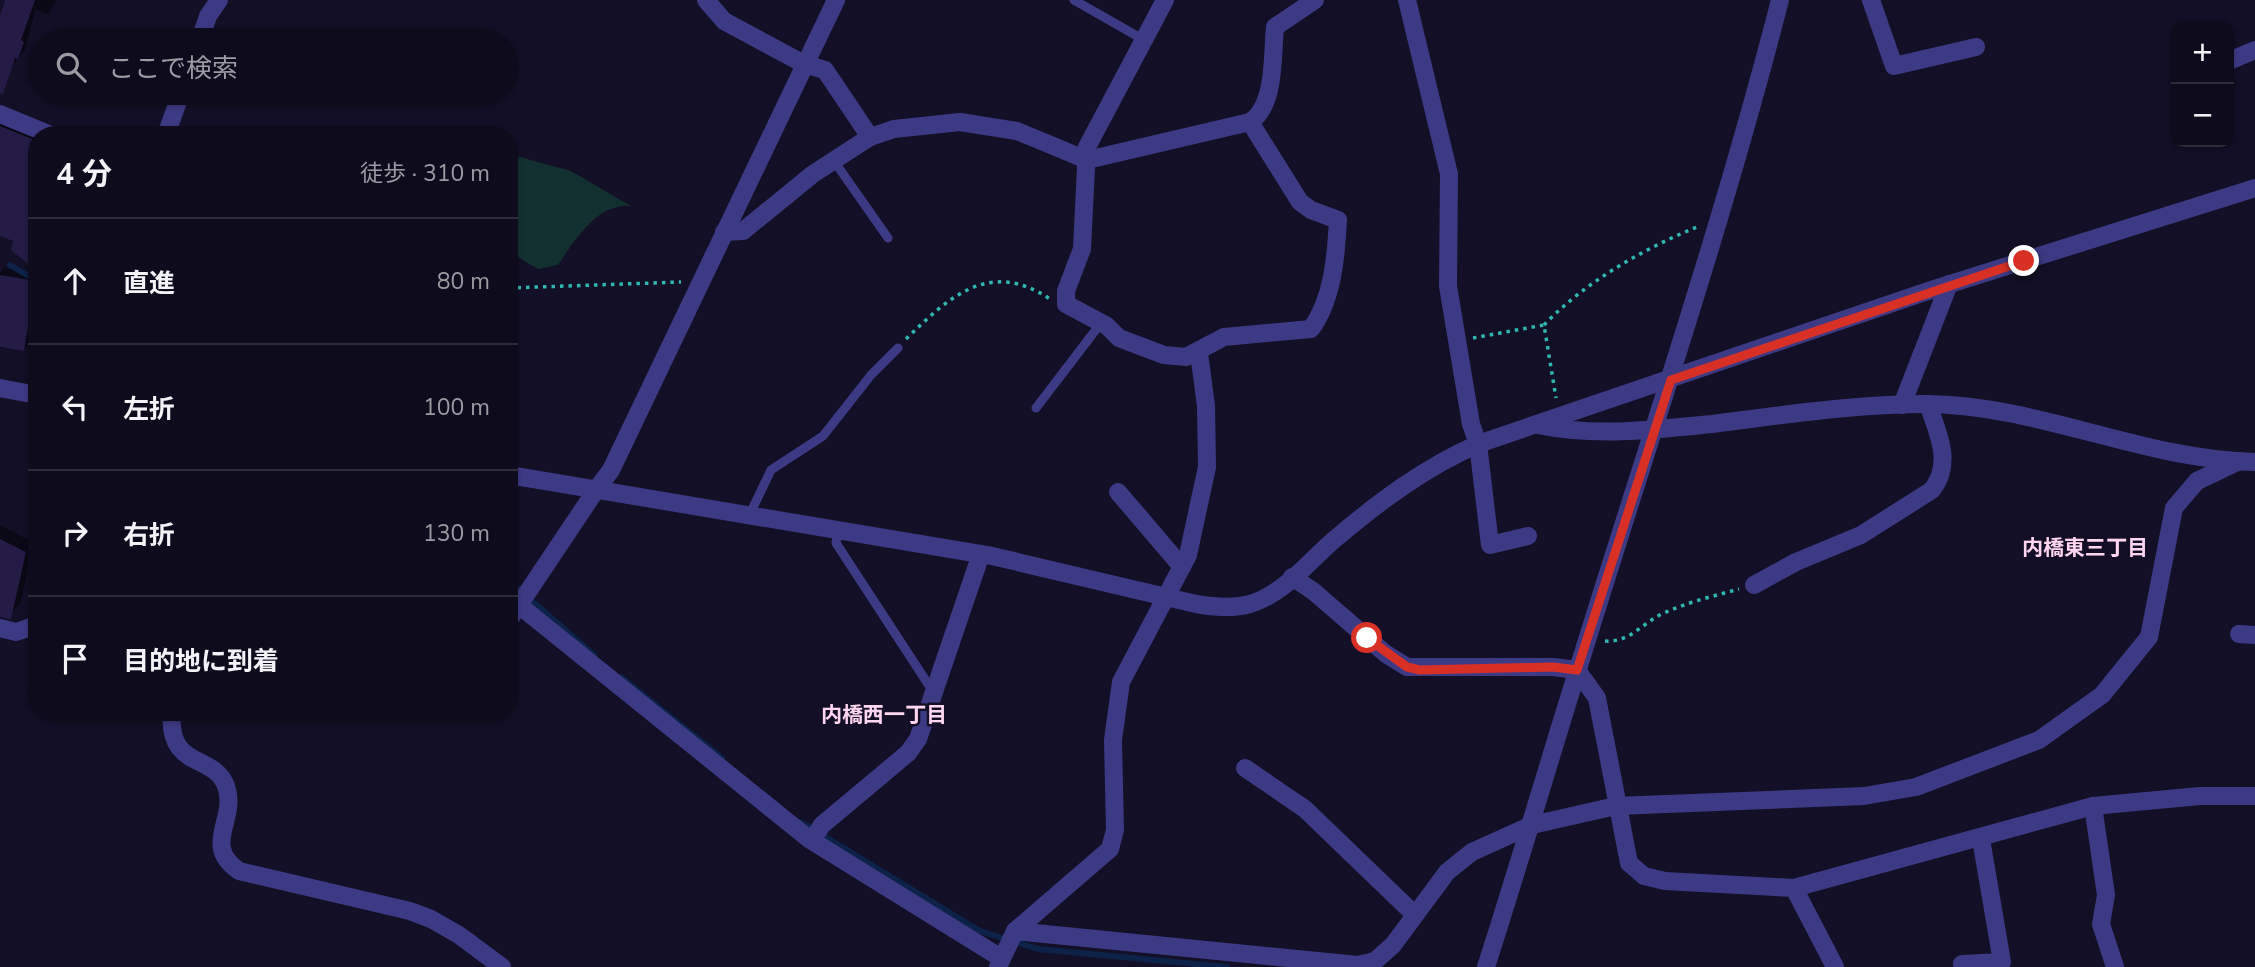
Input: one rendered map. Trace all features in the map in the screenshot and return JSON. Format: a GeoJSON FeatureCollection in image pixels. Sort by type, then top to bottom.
{"type":"FeatureCollection","features":[{"type":"Feature","properties":{"kind":"street"},"geometry":{"type":"LineString","coordinates":[[204,28],[208,16],[219,0]]}},
{"type":"Feature","properties":{"kind":"street"},"geometry":{"type":"LineString","coordinates":[[706,0],[724,21],[804,64],[825,70],[870,137]]}},
{"type":"Feature","properties":{"kind":"street"},"geometry":{"type":"LineString","coordinates":[[518,607],[611,470],[836,0]]}},
{"type":"Feature","properties":{"kind":"street"},"geometry":{"type":"LineString","coordinates":[[1165,0],[1087,147],[1082,248],[1066,291],[1066,304],[1101,323],[1119,338],[1164,355],[1186,357],[1199,353],[1208,344],[1224,337],[1311,329],[1320,317],[1331,279],[1338,220],[1311,210],[1300,202],[1250,122]]}},
{"type":"Feature","properties":{"kind":"street"},"geometry":{"type":"LineString","coordinates":[[724,232],[743,231],[834,161],[870,137],[894,129],[960,122],[1017,131],[1087,160],[1250,122],[1261,115],[1267,96],[1275,27],[1315,0]]}},
{"type":"Feature","properties":{"kind":"street"},"geometry":{"type":"LineString","coordinates":[[1407,0],[1449,174],[1448,286],[1471,424],[1478,444],[1490,545],[1528,536]]}},
{"type":"Feature","properties":{"kind":"street"},"geometry":{"type":"LineString","coordinates":[[1486,967],[1718,227],[1746,133],[1780,0]]}},
{"type":"Feature","properties":{"kind":"street"},"geometry":{"type":"LineString","coordinates":[[1871,0],[1894,66],[1976,47]]}},
{"type":"Feature","properties":{"kind":"street"},"geometry":{"type":"LineString","coordinates":[[2234,59],[2255,50]]}},
{"type":"Feature","properties":{"kind":"street"},"geometry":{"type":"LineString","coordinates":[[169,126],[177,105]]}},
{"type":"Feature","properties":{"kind":"street"},"geometry":{"type":"LineString","coordinates":[[0,114],[29,126]]}},
{"type":"Feature","properties":{"kind":"street"},"geometry":{"type":"LineString","coordinates":[[518,477],[981,554],[1220,607],[1250,604],[1272,593],[1292,578],[1391,493],[1440,461],[1478,444],[1949,284],[2255,188]]}},
{"type":"Feature","properties":{"kind":"street"},"geometry":{"type":"LineString","coordinates":[[1902,405],[1949,284]]}},
{"type":"Feature","properties":{"kind":"street"},"geometry":{"type":"LineString","coordinates":[[518,616],[813,841],[999,962],[1015,931],[1110,849],[1115,830],[1113,740],[1121,682],[1169,596],[1182,567],[1207,467],[1206,406],[1199,353]]}},
{"type":"Feature","properties":{"kind":"street"},"geometry":{"type":"LineString","coordinates":[[0,388],[28,393]]}},
{"type":"Feature","properties":{"kind":"street"},"geometry":{"type":"LineString","coordinates":[[1754,585],[1796,562],[1838,548],[1861,536],[1932,490],[1940,479],[1944,457],[1928,404]]}},
{"type":"Feature","properties":{"kind":"street"},"geometry":{"type":"LineString","coordinates":[[1536,425],[1571,432],[1656,430],[1820,411],[1928,404],[2026,417],[2247,462]]}},
{"type":"Feature","properties":{"kind":"street"},"geometry":{"type":"LineString","coordinates":[[1015,931],[1359,965],[1376,961],[1392,945],[1447,872],[1472,852],[1532,825],[1616,806],[1864,796],[1916,787],[2039,740],[2102,695],[2149,637],[2174,508],[2197,481],[2247,462]]}},
{"type":"Feature","properties":{"kind":"street"},"geometry":{"type":"LineString","coordinates":[[1118,492],[1182,567]]}},
{"type":"Feature","properties":{"kind":"street"},"geometry":{"type":"LineString","coordinates":[[813,841],[822,825],[908,753],[918,739],[981,554]]}},
{"type":"Feature","properties":{"kind":"street"},"geometry":{"type":"LineString","coordinates":[[1292,578],[1313,591],[1386,654],[1407,667],[1553,667],[1577,670],[1597,698],[1629,863],[1644,876],[1665,881],[1794,888],[1981,839],[2093,806],[2200,796],[2255,796]]}},
{"type":"Feature","properties":{"kind":"street"},"geometry":{"type":"LineString","coordinates":[[0,628],[16,632],[28,628]]}},
{"type":"Feature","properties":{"kind":"street"},"geometry":{"type":"LineString","coordinates":[[173,721],[174,740],[184,754],[217,774],[226,786],[228,808],[220,844],[225,862],[239,871],[431,919],[502,967]]}},
{"type":"Feature","properties":{"kind":"street"},"geometry":{"type":"LineString","coordinates":[[1245,768],[1305,809],[1415,915]]}},
{"type":"Feature","properties":{"kind":"street"},"geometry":{"type":"LineString","coordinates":[[2093,806],[2106,895],[2101,925],[2115,967]]}},
{"type":"Feature","properties":{"kind":"street"},"geometry":{"type":"LineString","coordinates":[[1963,967],[1962,964],[2002,962],[1981,839]]}},
{"type":"Feature","properties":{"kind":"street"},"geometry":{"type":"LineString","coordinates":[[1794,888],[1835,967]]}},
{"type":"Feature","properties":{"kind":"lane"},"geometry":{"type":"LineString","coordinates":[[1074,0],[1144,40]]}},
{"type":"Feature","properties":{"kind":"lane"},"geometry":{"type":"LineString","coordinates":[[834,161],[888,238]]}},
{"type":"Feature","properties":{"kind":"lane"},"geometry":{"type":"LineString","coordinates":[[1036,408],[1101,323]]}},
{"type":"Feature","properties":{"kind":"lane"},"geometry":{"type":"LineString","coordinates":[[749,516],[771,470],[823,436],[871,374],[898,348]]}},
{"type":"Feature","properties":{"kind":"lane"},"geometry":{"type":"LineString","coordinates":[[838,531],[836,542],[930,687],[935,690]]}},
{"type":"Feature","properties":{"kind":"path"},"geometry":{"type":"LineString","coordinates":[[1457,341],[1544,326],[1560,308],[1617,268],[1700,226],[1718,227]]}},
{"type":"Feature","properties":{"kind":"path"},"geometry":{"type":"LineString","coordinates":[[898,348],[936,310],[979,284],[997,280],[1014,282],[1066,304]]}},
{"type":"Feature","properties":{"kind":"path"},"geometry":{"type":"LineString","coordinates":[[518,288],[700,282]]}},
{"type":"Feature","properties":{"kind":"path"},"geometry":{"type":"LineString","coordinates":[[1544,326],[1560,417]]}},
{"type":"Feature","properties":{"kind":"path"},"geometry":{"type":"LineString","coordinates":[[1587,639],[1620,640],[1661,614],[1754,585]]}},
{"type":"Feature","properties":{"kind":"green space"},"geometry":{"type":"Polygon","coordinates":[[[518,156],[571,171],[631,206],[608,210],[597,217],[558,265],[538,269],[518,257],[518,156]]]}},
{"type":"Feature","properties":{"kind":"building"},"geometry":{"type":"Polygon","coordinates":[[[5,0],[35,0],[21,40],[24,42],[18,59],[15,58],[3,94],[0,93],[0,16],[5,0]]]}},
{"type":"Feature","properties":{"kind":"building"},"geometry":{"type":"Polygon","coordinates":[[[0,126],[28,137],[28,264],[11,250],[13,241],[0,236],[0,126]]]}},
{"type":"Feature","properties":{"kind":"building"},"geometry":{"type":"Polygon","coordinates":[[[0,275],[28,280],[28,328],[24,351],[0,347],[0,275]]]}},
{"type":"Feature","properties":{"kind":"building"},"geometry":{"type":"Polygon","coordinates":[[[0,539],[26,552],[11,619],[0,617],[0,539]]]}},
{"type":"Feature","properties":{"kind":"waterway"},"geometry":{"type":"LineString","coordinates":[[10,265],[28,276]]}},
{"type":"Feature","properties":{"kind":"waterway"},"geometry":{"type":"LineString","coordinates":[[518,589],[594,655]]}},
{"type":"Feature","properties":{"kind":"waterway"},"geometry":{"type":"LineString","coordinates":[[621,677],[722,758]]}},
{"type":"Feature","properties":{"kind":"waterway"},"geometry":{"type":"LineString","coordinates":[[801,822],[980,931],[1038,949],[1227,967]]}},
{"type":"Feature","properties":{"kind":"district","name":"内橋東三丁目"},"geometry":{"type":"Point","coordinates":[2085,548]}},
{"type":"Feature","properties":{"kind":"district","name":"内橋西一丁目"},"geometry":{"type":"Point","coordinates":[884,715]}},
{"type":"Feature","properties":{"kind":"route"},"geometry":{"type":"LineString","coordinates":[[1367,638],[1407,667],[1420,670],[1553,667],[1577,670],[1671,380],[1934,289],[2024,261]]}}]}
